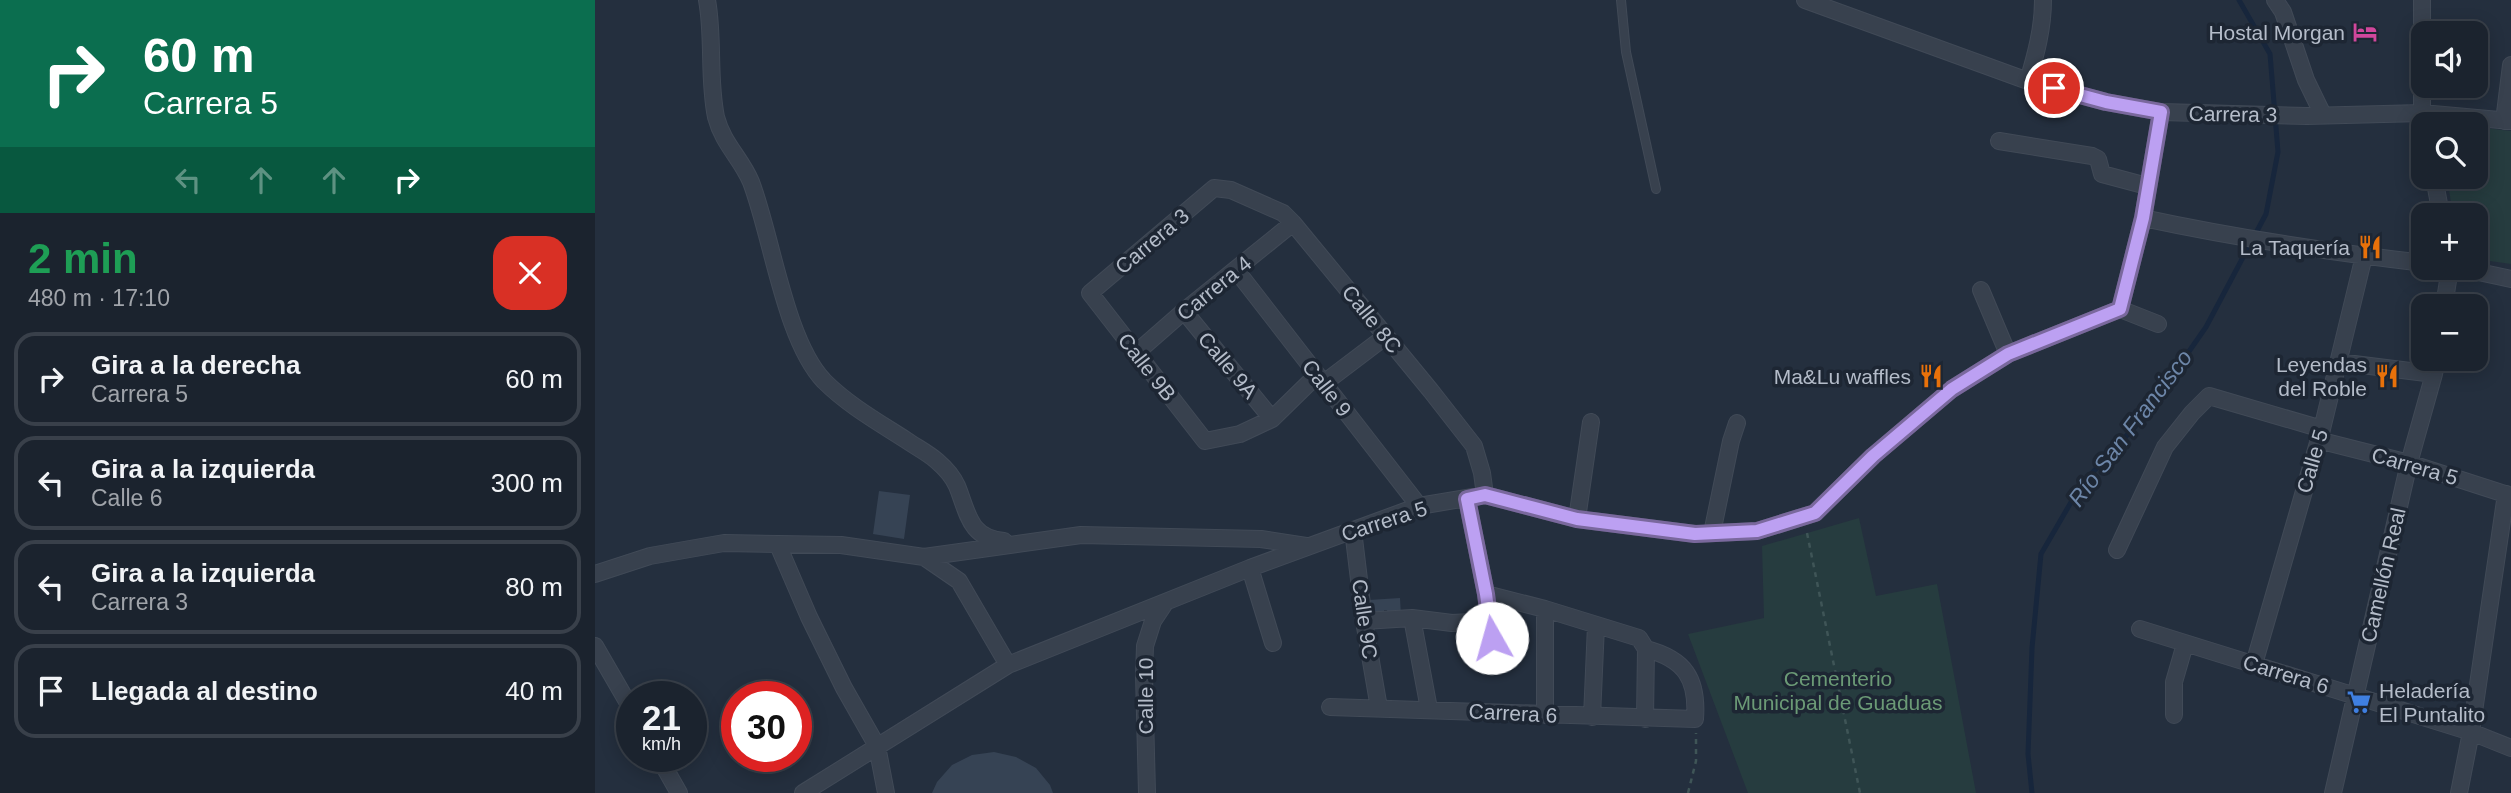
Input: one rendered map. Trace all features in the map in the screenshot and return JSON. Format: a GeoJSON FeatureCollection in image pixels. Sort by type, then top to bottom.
{"type":"FeatureCollection","features":[{"type":"Feature","properties":{"kind":"street"},"geometry":{"type":"LineString","coordinates":[[707,0],[710,15],[712,86],[717,117],[726,143],[750,179],[791,319],[804,348],[822,379],[851,404],[936,460],[956,483],[970,523],[990,540],[1018,543]]}},
{"type":"Feature","properties":{"kind":"street","name":"Carrera 3"},"geometry":{"type":"LineString","coordinates":[[1807,0],[2028,81],[2106,102],[2161,112],[2411,118]]}},
{"type":"Feature","properties":{"kind":"street"},"geometry":{"type":"LineString","coordinates":[[2028,81],[2038,50],[2043,0]]}},
{"type":"Feature","properties":{"kind":"street"},"geometry":{"type":"LineString","coordinates":[[2275,0],[2283,12],[2315,115]]}},
{"type":"Feature","properties":{"kind":"street"},"geometry":{"type":"LineString","coordinates":[[2422,0],[2423,112]]}},
{"type":"Feature","properties":{"kind":"street"},"geometry":{"type":"LineString","coordinates":[[2508,121],[2511,65]]}},
{"type":"Feature","properties":{"kind":"street"},"geometry":{"type":"LineString","coordinates":[[2158,324],[2120,309],[2143,218],[2161,112]]}},
{"type":"Feature","properties":{"kind":"street","name":"Carrera 3"},"geometry":{"type":"LineString","coordinates":[[2488,120],[2508,121]]}},
{"type":"Feature","properties":{"kind":"street"},"geometry":{"type":"LineString","coordinates":[[1999,141],[2092,156],[2098,159],[2102,174],[2147,186]]}},
{"type":"Feature","properties":{"kind":"street","name":"Carrera 3"},"geometry":{"type":"LineString","coordinates":[[1090,293],[1214,188]]}},
{"type":"Feature","properties":{"kind":"street","name":"Calle 8C"},"geometry":{"type":"LineString","coordinates":[[1214,188],[1231,190],[1283,213],[1293,223],[1474,446],[1485,495]]}},
{"type":"Feature","properties":{"kind":"street"},"geometry":{"type":"LineString","coordinates":[[2143,218],[2212,233],[2411,261]]}},
{"type":"Feature","properties":{"kind":"street","name":"Carrera 4"},"geometry":{"type":"LineString","coordinates":[[1136,353],[1293,223]]}},
{"type":"Feature","properties":{"kind":"street","name":"Calle 5"},"geometry":{"type":"LineString","coordinates":[[2254,664],[2320,434],[2364,256]]}},
{"type":"Feature","properties":{"kind":"street","name":"Calle 9"},"geometry":{"type":"LineString","coordinates":[[1236,270],[1419,506]]}},
{"type":"Feature","properties":{"kind":"street"},"geometry":{"type":"LineString","coordinates":[[2488,274],[2511,279]]}},
{"type":"Feature","properties":{"kind":"street"},"geometry":{"type":"LineString","coordinates":[[1981,290],[2008,354]]}},
{"type":"Feature","properties":{"kind":"street","name":"Calle 9B"},"geometry":{"type":"LineString","coordinates":[[1090,293],[1205,441],[1240,434],[1272,419]]}},
{"type":"Feature","properties":{"kind":"street","name":"Carrera 5"},"geometry":{"type":"LineString","coordinates":[[803,793],[1008,665],[1249,568],[1419,506],[1485,495],[1577,519],[1695,534],[1757,531],[1815,513],[1873,456],[1952,389],[2008,354],[2120,309]]}},
{"type":"Feature","properties":{"kind":"street","name":"Calle 9A"},"geometry":{"type":"LineString","coordinates":[[1184,311],[1272,419]]}},
{"type":"Feature","properties":{"kind":"street"},"geometry":{"type":"LineString","coordinates":[[1272,419],[1320,379],[1386,336]]}},
{"type":"Feature","properties":{"kind":"street"},"geometry":{"type":"LineString","coordinates":[[2338,362],[2411,365]]}},
{"type":"Feature","properties":{"kind":"street","name":"Camellón Real"},"geometry":{"type":"LineString","coordinates":[[2333,793],[2409,463],[2434,371]]}},
{"type":"Feature","properties":{"kind":"street","name":"Carrera 5"},"geometry":{"type":"LineString","coordinates":[[2117,550],[2165,447],[2209,396],[2509,495]]}},
{"type":"Feature","properties":{"kind":"street"},"geometry":{"type":"LineString","coordinates":[[1577,519],[1591,422]]}},
{"type":"Feature","properties":{"kind":"street"},"geometry":{"type":"LineString","coordinates":[[1712,533],[1737,423]]}},
{"type":"Feature","properties":{"kind":"street"},"geometry":{"type":"LineString","coordinates":[[2459,793],[2509,495]]}},
{"type":"Feature","properties":{"kind":"street"},"geometry":{"type":"LineString","coordinates":[[1467,499],[1486,594],[1493,654]]}},
{"type":"Feature","properties":{"kind":"street","name":"Calle 9C"},"geometry":{"type":"LineString","coordinates":[[1353,530],[1364,621],[1379,708]]}},
{"type":"Feature","properties":{"kind":"street"},"geometry":{"type":"LineString","coordinates":[[595,574],[650,556],[724,543],[841,545],[924,557],[1095,535],[1261,539],[1308,546]]}},
{"type":"Feature","properties":{"kind":"street"},"geometry":{"type":"LineString","coordinates":[[778,545],[838,676],[877,746],[886,793]]}},
{"type":"Feature","properties":{"kind":"street"},"geometry":{"type":"LineString","coordinates":[[924,557],[959,580],[1008,665]]}},
{"type":"Feature","properties":{"kind":"street"},"geometry":{"type":"LineString","coordinates":[[1249,568],[1273,643]]}},
{"type":"Feature","properties":{"kind":"street"},"geometry":{"type":"LineString","coordinates":[[1486,594],[1596,625],[1666,654],[1680,663],[1691,681],[1696,700],[1695,719]]}},
{"type":"Feature","properties":{"kind":"street","name":"Calle 10"},"geometry":{"type":"LineString","coordinates":[[1147,793],[1145,646],[1153,621],[1165,603]]}},
{"type":"Feature","properties":{"kind":"street"},"geometry":{"type":"LineString","coordinates":[[1545,609],[1545,715]]}},
{"type":"Feature","properties":{"kind":"street"},"geometry":{"type":"LineString","coordinates":[[1364,621],[1412,618],[1452,622],[1490,621]]}},
{"type":"Feature","properties":{"kind":"street"},"geometry":{"type":"LineString","coordinates":[[1412,618],[1429,709]]}},
{"type":"Feature","properties":{"kind":"street"},"geometry":{"type":"LineString","coordinates":[[1592,717],[1596,625]]}},
{"type":"Feature","properties":{"kind":"street","name":"Carrera 6"},"geometry":{"type":"LineString","coordinates":[[2140,629],[2471,732],[2511,748]]}},
{"type":"Feature","properties":{"kind":"street"},"geometry":{"type":"LineString","coordinates":[[1642,644],[1645,719]]}},
{"type":"Feature","properties":{"kind":"street"},"geometry":{"type":"LineString","coordinates":[[2174,715],[2174,682],[2185,644]]}},
{"type":"Feature","properties":{"kind":"street"},"geometry":{"type":"LineString","coordinates":[[595,646],[616,682]]}},
{"type":"Feature","properties":{"kind":"street","name":"Carrera 6"},"geometry":{"type":"LineString","coordinates":[[1330,706],[1695,719]]}},
{"type":"Feature","properties":{"kind":"street"},"geometry":{"type":"LineString","coordinates":[[667,772],[679,793]]}},
{"type":"Feature","properties":{"kind":"lane"},"geometry":{"type":"LineString","coordinates":[[1621,0],[1626,52],[1656,189]]}},
{"type":"Feature","properties":{"kind":"path"},"geometry":{"type":"LineString","coordinates":[[1804,516],[1860,793]]}},
{"type":"Feature","properties":{"kind":"path"},"geometry":{"type":"LineString","coordinates":[[1688,793],[1696,761],[1695,719]]}},
{"type":"Feature","properties":{"kind":"green space"},"geometry":{"type":"Polygon","coordinates":[[[2488,128],[2511,131],[2511,264],[2488,261],[2488,203],[2451,203],[2449,189],[2488,189],[2488,128]]]}},
{"type":"Feature","properties":{"kind":"green space","name":"Cementerio Municipal de Guaduas"},"geometry":{"type":"Polygon","coordinates":[[[1859,518],[1876,596],[1937,584],[1976,793],[1748,793],[1688,634],[1764,618],[1762,546],[1859,518]]]}},
{"type":"Feature","properties":{"kind":"building"},"geometry":{"type":"Polygon","coordinates":[[[879,491],[910,495],[904,539],[873,534],[879,491]]]}},
{"type":"Feature","properties":{"kind":"building"},"geometry":{"type":"Polygon","coordinates":[[[1400,598],[1401,616],[1388,617],[1387,610],[1384,610],[1385,617],[1370,619],[1369,600],[1400,598]]]}},
{"type":"Feature","properties":{"kind":"building"},"geometry":{"type":"Polygon","coordinates":[[[994,752],[1016,757],[1036,768],[1053,793],[932,793],[937,782],[952,765],[972,755],[994,752]]]}},
{"type":"Feature","properties":{"kind":"waterway","name":"Río San Francisco"},"geometry":{"type":"LineString","coordinates":[[2032,793],[2028,754],[2032,648],[2041,554],[2081,485],[2142,419],[2206,327],[2266,214],[2278,152],[2270,54],[2239,0]]}},
{"type":"Feature","properties":{"kind":"place","name":"Hostal Morgan"},"geometry":{"type":"Point","coordinates":[2365,32]}},
{"type":"Feature","properties":{"kind":"place","name":"La Taquería"},"geometry":{"type":"Point","coordinates":[2370,247]}},
{"type":"Feature","properties":{"kind":"place","name":"Ma&Lu waffles"},"geometry":{"type":"Point","coordinates":[1931,376]}},
{"type":"Feature","properties":{"kind":"place","name":"Leyendas del Roble"},"geometry":{"type":"Point","coordinates":[2387,376]}},
{"type":"Feature","properties":{"kind":"place","name":"Heladería El Puntalito"},"geometry":{"type":"Point","coordinates":[2359,702]}},
{"type":"Feature","properties":{"kind":"route"},"geometry":{"type":"LineString","coordinates":[[1492,638],[1467,499],[1485,495],[1577,519],[1695,534],[1757,531],[1815,513],[1873,456],[1952,389],[2008,354],[2120,309],[2143,218],[2161,112],[2106,102],[2054,88]]}}]}
